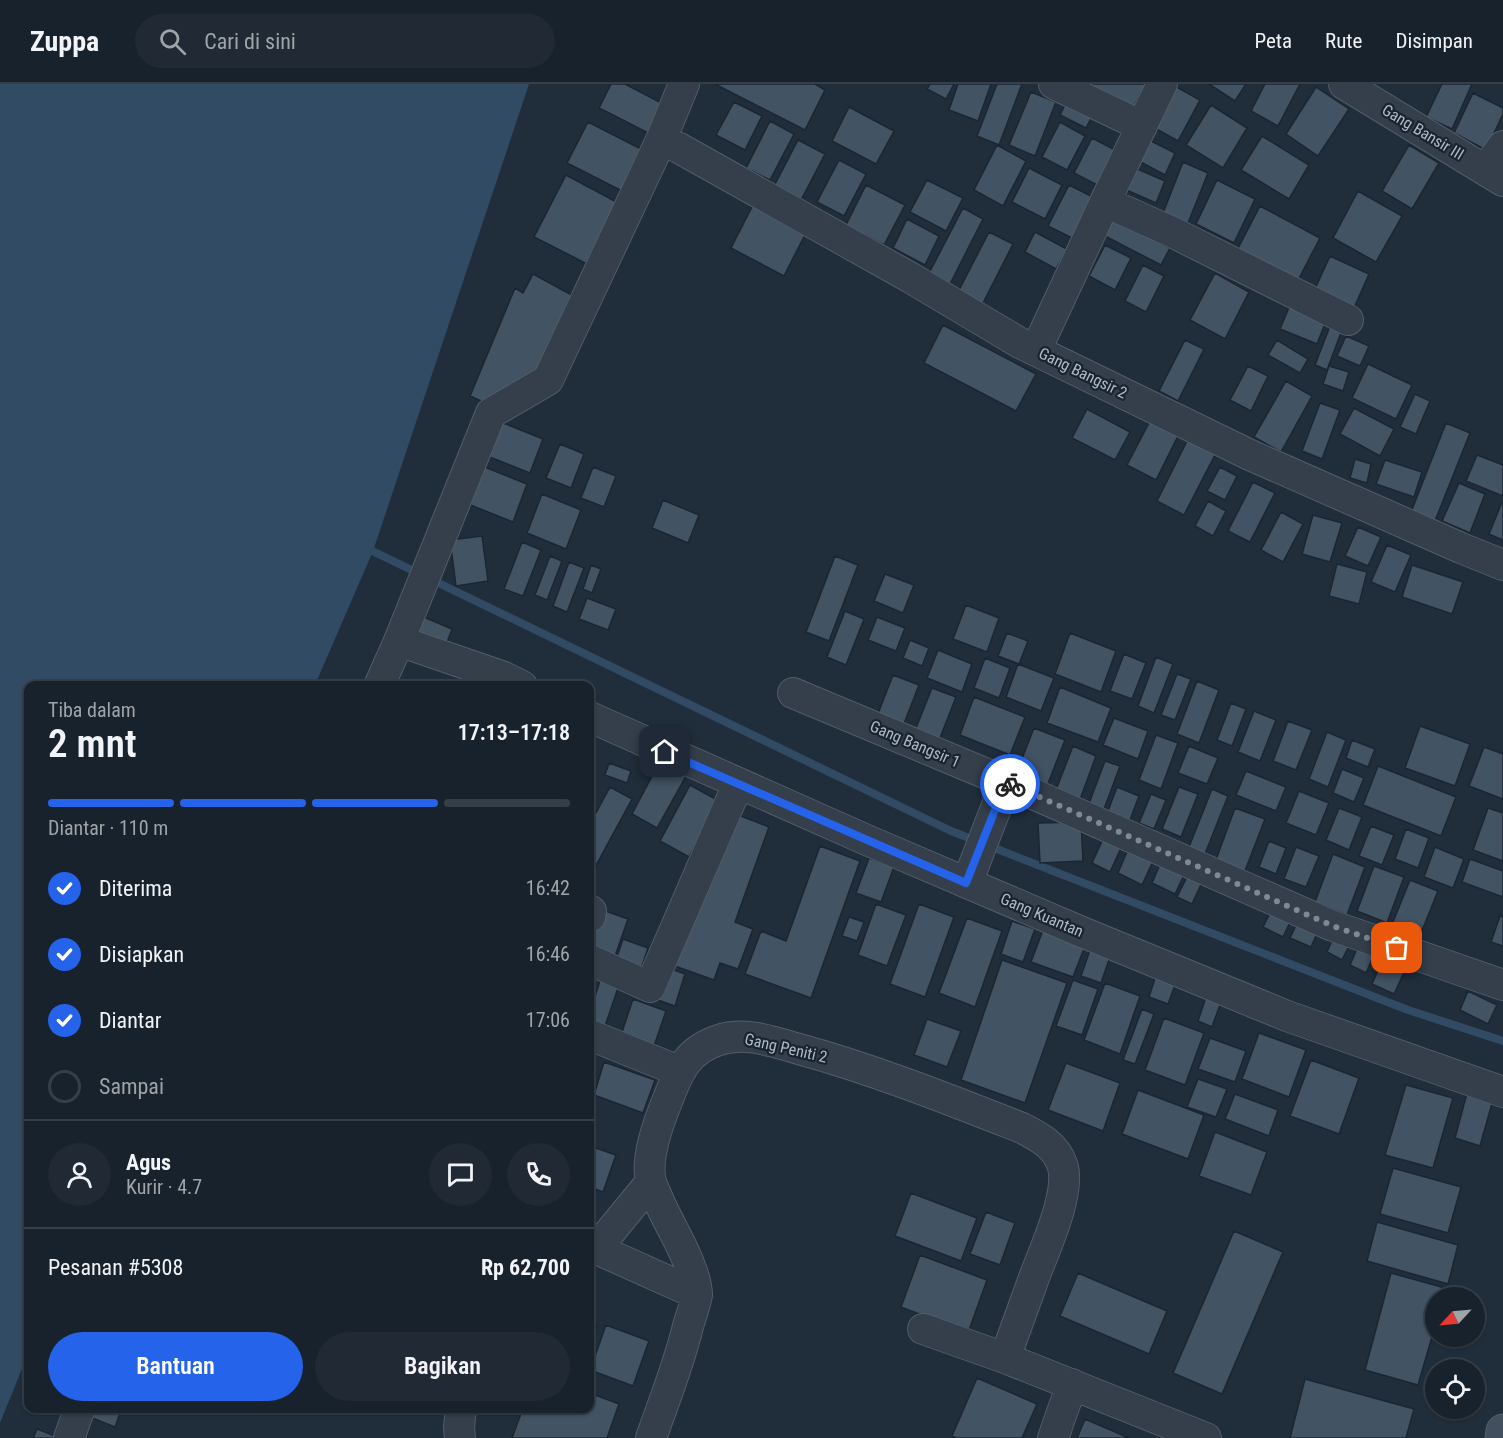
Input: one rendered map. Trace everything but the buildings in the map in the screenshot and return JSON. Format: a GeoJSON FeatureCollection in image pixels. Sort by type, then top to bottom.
{"type":"FeatureCollection","features":[{"type":"Feature","properties":{"kind":"main road"},"geometry":{"type":"LineString","coordinates":[[1502,1438],[1503,1431]]}},
{"type":"Feature","properties":{"kind":"street"},"geometry":{"type":"LineString","coordinates":[[381,681],[491,413],[548,380],[670,144],[684,84]]}},
{"type":"Feature","properties":{"kind":"street"},"geometry":{"type":"LineString","coordinates":[[1054,84],[1142,126]]}},
{"type":"Feature","properties":{"kind":"street"},"geometry":{"type":"LineString","coordinates":[[1036,350],[1162,84]]}},
{"type":"Feature","properties":{"kind":"street","name":"Gang Bansir III"},"geometry":{"type":"LineString","coordinates":[[1353,86],[1494,176]]}},
{"type":"Feature","properties":{"kind":"street","name":"Gang Bangsir 2"},"geometry":{"type":"LineString","coordinates":[[670,144],[910,278],[1020,343],[1250,455],[1503,565]]}},
{"type":"Feature","properties":{"kind":"street"},"geometry":{"type":"LineString","coordinates":[[1494,176],[1503,146]]}},
{"type":"Feature","properties":{"kind":"street"},"geometry":{"type":"LineString","coordinates":[[1105,202],[1172,232],[1348,320]]}},
{"type":"Feature","properties":{"kind":"street"},"geometry":{"type":"LineString","coordinates":[[399,641],[512,681]]}},
{"type":"Feature","properties":{"kind":"street","name":"Gang Bangsir 1"},"geometry":{"type":"LineString","coordinates":[[793,693],[1003,790],[1333,926],[1503,985]]}},
{"type":"Feature","properties":{"kind":"street","name":"Gang Kuantan"},"geometry":{"type":"LineString","coordinates":[[594,719],[738,784],[971,871],[1287,1016],[1503,1092]]}},
{"type":"Feature","properties":{"kind":"street"},"geometry":{"type":"LineString","coordinates":[[594,962],[650,987],[738,784]]}},
{"type":"Feature","properties":{"kind":"street"},"geometry":{"type":"LineString","coordinates":[[971,871],[1003,790]]}},
{"type":"Feature","properties":{"kind":"street"},"geometry":{"type":"LineString","coordinates":[[594,1037],[679,1071]]}},
{"type":"Feature","properties":{"kind":"street","name":"Gang Peniti 2"},"geometry":{"type":"LineString","coordinates":[[697,1294],[691,1269],[651,1182],[653,1146],[659,1122],[679,1071],[690,1057],[718,1040],[733,1037],[760,1039],[893,1078],[1022,1128],[1049,1143],[1063,1164],[1064,1189],[1052,1229],[1005,1358]]}},
{"type":"Feature","properties":{"kind":"street"},"geometry":{"type":"LineString","coordinates":[[594,1246],[651,1182]]}},
{"type":"Feature","properties":{"kind":"street"},"geometry":{"type":"LineString","coordinates":[[594,1247],[697,1294],[681,1354],[651,1438]]}},
{"type":"Feature","properties":{"kind":"street"},"geometry":{"type":"LineString","coordinates":[[923,1329],[1005,1358],[1206,1438]]}},
{"type":"Feature","properties":{"kind":"street"},"geometry":{"type":"LineString","coordinates":[[1053,1438],[1072,1384]]}},
{"type":"Feature","properties":{"kind":"street"},"geometry":{"type":"LineString","coordinates":[[69,1438],[78,1413]]}},
{"type":"Feature","properties":{"kind":"street"},"geometry":{"type":"LineString","coordinates":[[460,1413],[460,1438]]}},
{"type":"Feature","properties":{"kind":"water"},"geometry":{"type":"Polygon","coordinates":[[[0,84],[529,84],[373,551],[317,681],[24,681],[24,1364],[0,1423],[0,84]]]}},
{"type":"Feature","properties":{"kind":"waterway"},"geometry":{"type":"LineString","coordinates":[[362,546],[951,831],[1408,1010],[1503,1041]]}},
{"type":"Feature","properties":{"kind":"way so far"},"geometry":{"type":"LineString","coordinates":[[1010,784],[1333,926],[1397,948]]}},
{"type":"Feature","properties":{"kind":"route"},"geometry":{"type":"LineString","coordinates":[[665,752],[966,883],[1006,782],[1010,784]]}}]}
